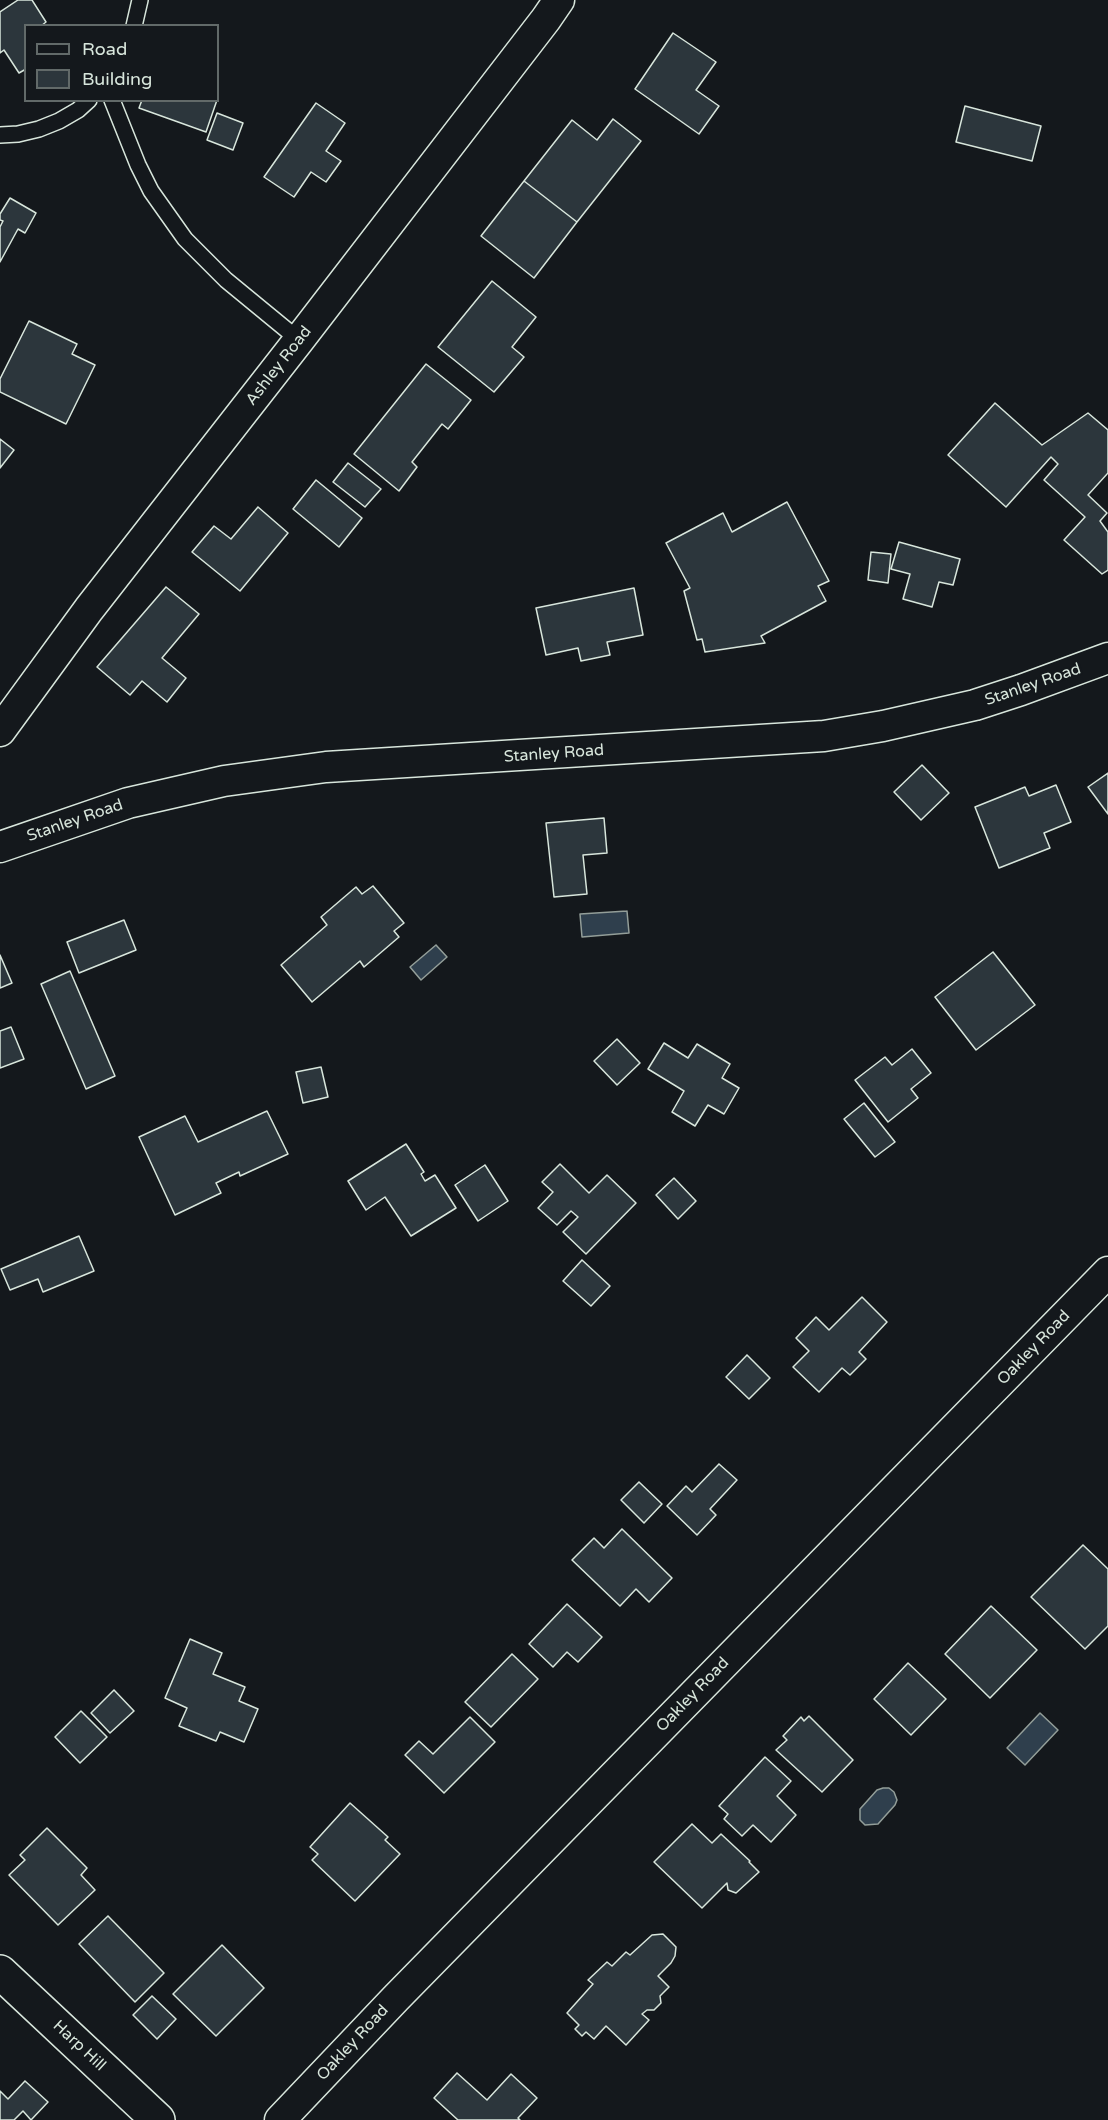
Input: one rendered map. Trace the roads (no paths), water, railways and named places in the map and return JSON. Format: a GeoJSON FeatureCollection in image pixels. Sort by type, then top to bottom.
{"type":"FeatureCollection","features":[{"type":"Feature","properties":{"kind":"street","name":"Ashley Road"},"geometry":{"type":"LineString","coordinates":[[0,731],[89,609],[299,340],[559,0]]}},
{"type":"Feature","properties":{"kind":"street","name":"Stanley Road"},"geometry":{"type":"LineString","coordinates":[[0,847],[128,803],[224,781],[326,767],[824,736],[883,726],[975,705],[1108,658]]}},
{"type":"Feature","properties":{"kind":"street","name":"Oakley Road"},"geometry":{"type":"LineString","coordinates":[[280,2120],[404,1989],[1108,1272]]}},
{"type":"Feature","properties":{"kind":"street","name":"Harp Hill"},"geometry":{"type":"LineString","coordinates":[[0,1972],[158,2120]]}},
{"type":"Feature","properties":{"kind":"lane"},"geometry":{"type":"LineString","coordinates":[[134,24],[140,0]]}},
{"type":"Feature","properties":{"kind":"lane"},"geometry":{"type":"LineString","coordinates":[[0,135],[39,129],[59,121],[86,102]]}},
{"type":"Feature","properties":{"kind":"lane"},"geometry":{"type":"LineString","coordinates":[[113,102],[151,191],[185,239],[226,280],[299,340]]}},
{"type":"Feature","properties":{"kind":"water"},"geometry":{"type":"Polygon","coordinates":[[[627,911],[629,933],[582,937],[580,914],[627,911]]]}},
{"type":"Feature","properties":{"kind":"water"},"geometry":{"type":"Polygon","coordinates":[[[436,945],[447,957],[421,980],[410,967],[436,945]]]}},
{"type":"Feature","properties":{"kind":"water"},"geometry":{"type":"Polygon","coordinates":[[[1040,1713],[1058,1730],[1025,1765],[1007,1748],[1040,1713]]]}},
{"type":"Feature","properties":{"kind":"water"},"geometry":{"type":"Polygon","coordinates":[[[889,1788],[894,1792],[897,1800],[895,1805],[878,1824],[865,1825],[860,1820],[860,1809],[877,1790],[889,1788]]]}}]}
